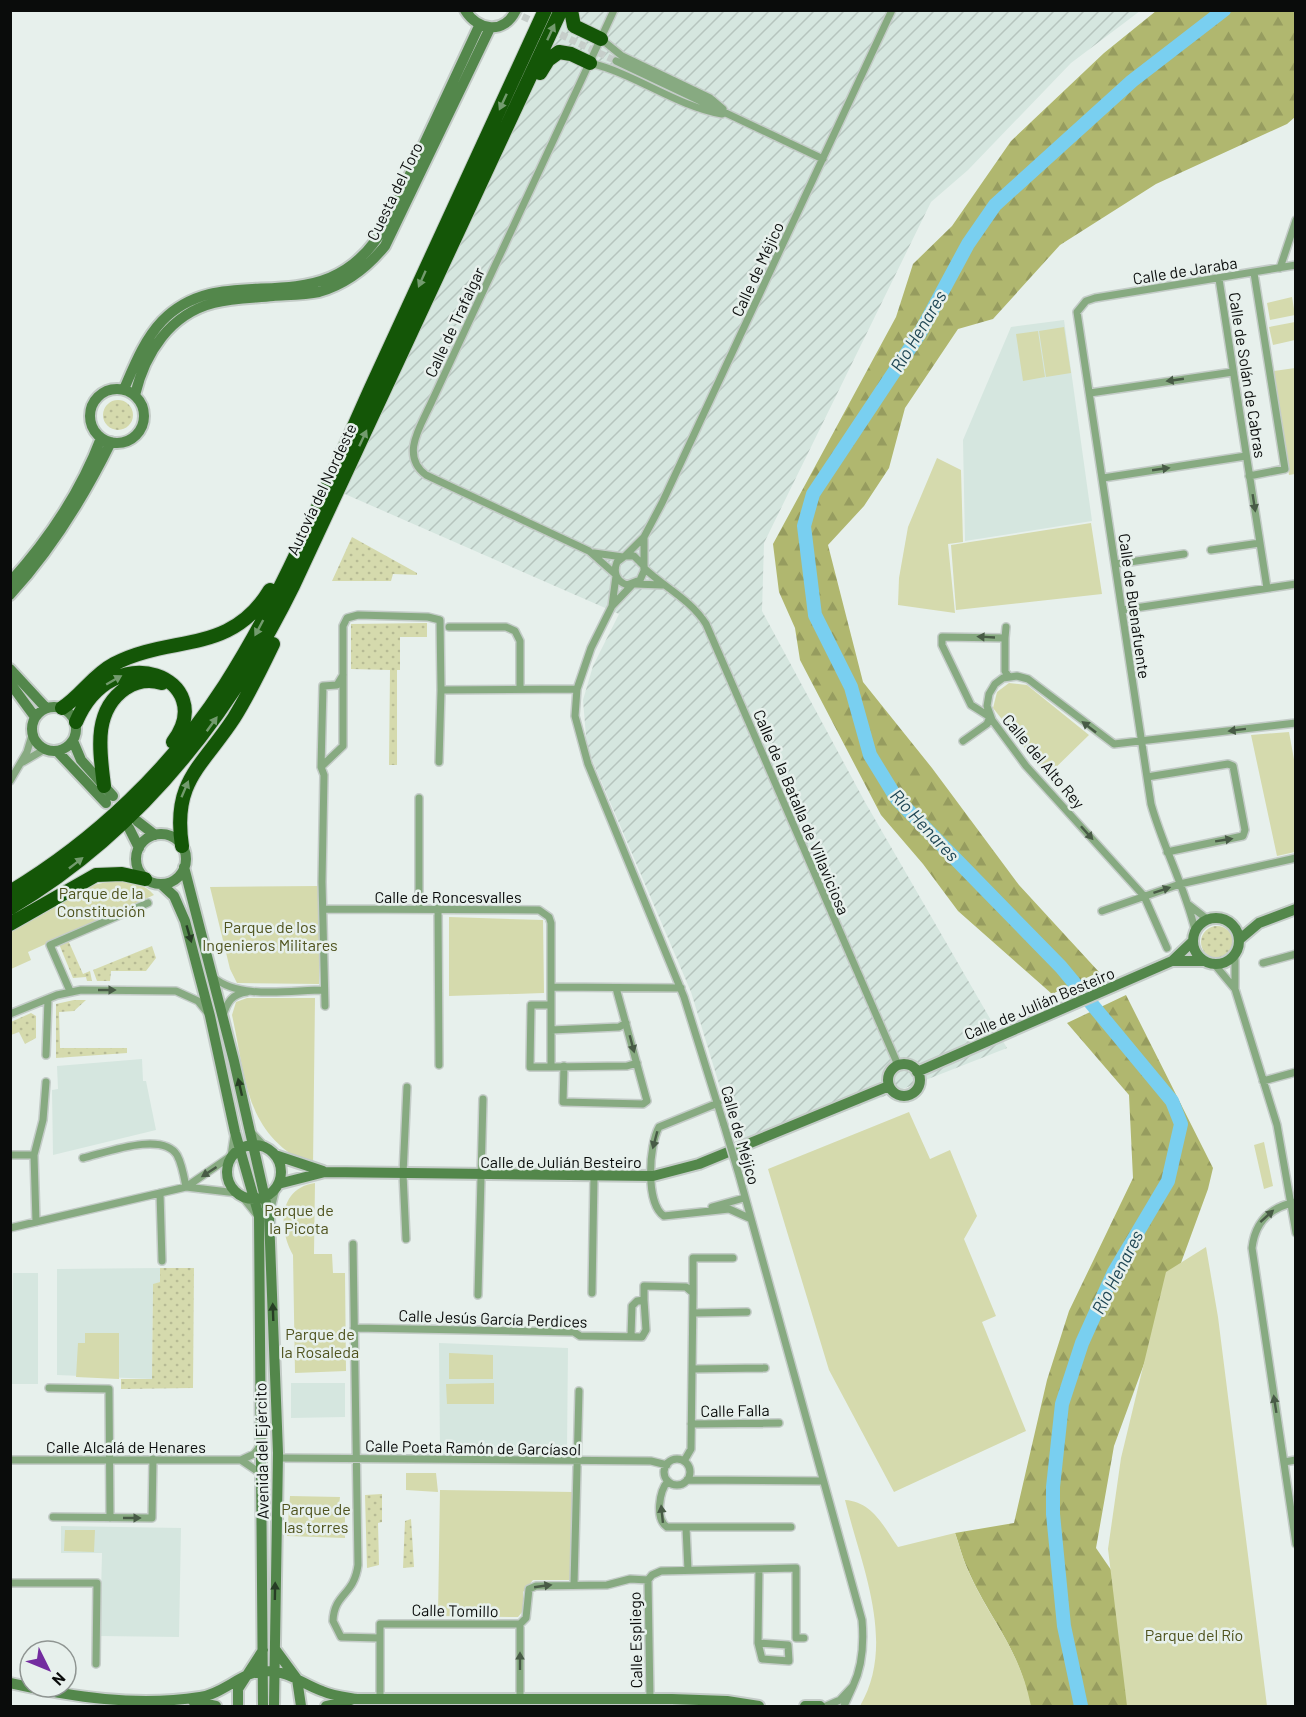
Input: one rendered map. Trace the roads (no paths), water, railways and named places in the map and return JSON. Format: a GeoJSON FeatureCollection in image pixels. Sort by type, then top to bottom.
{"type":"FeatureCollection","features":[{"type":"Feature","properties":{"kind":"highway","name":"Autovía del Nordeste"},"geometry":{"type":"LineString","coordinates":[[10,908],[48,884],[115,831],[160,787],[206,734],[235,692],[271,632],[338,491],[397,349],[545,10]]}},
{"type":"Feature","properties":{"kind":"highway","name":"Autovía del Nordeste"},"geometry":{"type":"LineString","coordinates":[[10,892],[85,839],[129,800],[178,748],[210,707],[260,626],[561,10]]}},
{"type":"Feature","properties":{"kind":"highway"},"geometry":{"type":"LineString","coordinates":[[571,10],[574,26],[601,39]]}},
{"type":"Feature","properties":{"kind":"highway"},"geometry":{"type":"LineString","coordinates":[[62,708],[72,702],[96,677],[113,664],[133,656],[216,637],[237,626],[255,611],[276,577],[367,385],[436,296],[543,67],[559,52],[571,54],[590,63]]}},
{"type":"Feature","properties":{"kind":"highway"},"geometry":{"type":"LineString","coordinates":[[182,846],[178,816],[186,786],[234,717],[262,666],[316,550],[338,491]]}},
{"type":"Feature","properties":{"kind":"highway"},"geometry":{"type":"LineString","coordinates":[[10,886],[82,834],[163,756],[180,732],[184,719],[183,706],[169,681],[147,671],[129,673],[108,683],[93,695],[82,707],[76,722]]}},
{"type":"Feature","properties":{"kind":"highway"},"geometry":{"type":"LineString","coordinates":[[108,795],[100,734],[110,704],[127,687],[146,680],[160,682],[177,692]]}},
{"type":"Feature","properties":{"kind":"highway"},"geometry":{"type":"LineString","coordinates":[[10,924],[96,875],[122,874],[145,879]]}},
{"type":"Feature","properties":{"kind":"street"},"geometry":{"type":"LineString","coordinates":[[465,10],[485,27]]}},
{"type":"Feature","properties":{"kind":"street"},"geometry":{"type":"LineString","coordinates":[[485,27],[507,23],[516,10]]}},
{"type":"Feature","properties":{"kind":"street","name":"Calle de Trafalgar"},"geometry":{"type":"LineString","coordinates":[[614,10],[432,401],[412,450],[417,467],[426,475],[594,553],[624,556]]}},
{"type":"Feature","properties":{"kind":"street","name":"Calle de Méjico"},"geometry":{"type":"LineString","coordinates":[[624,556],[644,537],[892,10]]}},
{"type":"Feature","properties":{"kind":"street"},"geometry":{"type":"LineString","coordinates":[[124,389],[147,340],[162,320],[186,304],[213,294],[315,284],[351,268],[366,256],[378,241],[485,27]]}},
{"type":"Feature","properties":{"kind":"street","name":"Cuesta del Toro"},"geometry":{"type":"LineString","coordinates":[[135,395],[138,379],[155,345],[172,326],[190,312],[215,303],[317,292],[356,276],[372,262],[390,238],[485,27]]}},
{"type":"Feature","properties":{"kind":"street"},"geometry":{"type":"LineString","coordinates":[[601,39],[622,56],[711,98],[730,115]]}},
{"type":"Feature","properties":{"kind":"street"},"geometry":{"type":"LineString","coordinates":[[616,61],[823,159]]}},
{"type":"Feature","properties":{"kind":"street"},"geometry":{"type":"LineString","coordinates":[[590,63],[615,69],[704,111],[730,115]]}},
{"type":"Feature","properties":{"kind":"street"},"geometry":{"type":"LineString","coordinates":[[1280,268],[1296,220]]}},
{"type":"Feature","properties":{"kind":"street","name":"Calle de Jaraba"},"geometry":{"type":"LineString","coordinates":[[1081,306],[1095,298],[1296,265]]}},
{"type":"Feature","properties":{"kind":"street","name":"Calle de Solán de Cabras"},"geometry":{"type":"LineString","coordinates":[[1249,476],[1286,469],[1254,273]]}},
{"type":"Feature","properties":{"kind":"street","name":"Calle de Solán de Cabras"},"geometry":{"type":"LineString","coordinates":[[1219,279],[1267,588]]}},
{"type":"Feature","properties":{"kind":"street","name":"Calle de Buenafuente"},"geometry":{"type":"LineString","coordinates":[[1081,306],[1076,320],[1090,393],[1147,777],[1157,825],[1189,905],[1194,936]]}},
{"type":"Feature","properties":{"kind":"street"},"geometry":{"type":"LineString","coordinates":[[1090,393],[1233,372]]}},
{"type":"Feature","properties":{"kind":"street"},"geometry":{"type":"LineString","coordinates":[[111,388],[124,389],[135,395],[143,410],[141,427],[129,440],[106,440],[91,423],[92,404],[99,394],[111,388]]}},
{"type":"Feature","properties":{"kind":"street"},"geometry":{"type":"LineString","coordinates":[[10,582],[45,539],[106,440]]}},
{"type":"Feature","properties":{"kind":"street"},"geometry":{"type":"LineString","coordinates":[[10,595],[52,544],[83,498],[106,440]]}},
{"type":"Feature","properties":{"kind":"street"},"geometry":{"type":"LineString","coordinates":[[1103,478],[1246,456]]}},
{"type":"Feature","properties":{"kind":"street","name":"Calle de Méjico"},"geometry":{"type":"LineString","coordinates":[[644,537],[644,567]]}},
{"type":"Feature","properties":{"kind":"street"},"geometry":{"type":"LineString","coordinates":[[1211,550],[1260,543]]}},
{"type":"Feature","properties":{"kind":"street","name":"Calle de Trafalgar"},"geometry":{"type":"LineString","coordinates":[[594,553],[616,575]]}},
{"type":"Feature","properties":{"kind":"street"},"geometry":{"type":"LineString","coordinates":[[1116,564],[1184,554]]}},
{"type":"Feature","properties":{"kind":"street"},"geometry":{"type":"LineString","coordinates":[[633,584],[643,576],[644,567],[639,558],[624,556],[615,566],[616,575],[622,583],[633,584],[662,585]]}},
{"type":"Feature","properties":{"kind":"street","name":"Calle de la Batalla de Villaviciosa"},"geometry":{"type":"LineString","coordinates":[[644,567],[662,585],[686,600],[706,624],[898,1065]]}},
{"type":"Feature","properties":{"kind":"street","name":"Calle de Méjico"},"geometry":{"type":"LineString","coordinates":[[612,606],[616,575]]}},
{"type":"Feature","properties":{"kind":"street","name":"Calle de Méjico"},"geometry":{"type":"LineString","coordinates":[[633,584],[612,606],[591,648],[577,689],[575,716],[588,764],[681,988],[718,1103],[862,1620],[864,1641],[861,1662],[844,1707]]}},
{"type":"Feature","properties":{"kind":"street"},"geometry":{"type":"LineString","coordinates":[[1122,610],[1296,584]]}},
{"type":"Feature","properties":{"kind":"street"},"geometry":{"type":"LineString","coordinates":[[321,767],[343,746],[343,626],[347,618],[358,615],[428,617],[436,618],[442,625],[439,762]]}},
{"type":"Feature","properties":{"kind":"street"},"geometry":{"type":"LineString","coordinates":[[449,627],[506,627],[515,632],[520,641],[520,689]]}},
{"type":"Feature","properties":{"kind":"street"},"geometry":{"type":"LineString","coordinates":[[1006,627],[1005,671],[1008,676],[1028,679],[1111,743],[1296,723]]}},
{"type":"Feature","properties":{"kind":"street"},"geometry":{"type":"LineString","coordinates":[[963,741],[987,724],[990,717],[971,705],[941,641],[945,635],[1005,638]]}},
{"type":"Feature","properties":{"kind":"street"},"geometry":{"type":"LineString","coordinates":[[10,669],[46,708]]}},
{"type":"Feature","properties":{"kind":"street"},"geometry":{"type":"LineString","coordinates":[[325,1006],[322,882],[324,775],[321,767],[322,686],[337,685],[344,673]]}},
{"type":"Feature","properties":{"kind":"street","name":"Calle del Alto Rey"},"geometry":{"type":"LineString","coordinates":[[1008,676],[997,682],[989,694],[987,706],[990,717],[1026,766],[1144,896],[1167,948]]}},
{"type":"Feature","properties":{"kind":"street"},"geometry":{"type":"LineString","coordinates":[[10,683],[35,717]]}},
{"type":"Feature","properties":{"kind":"street"},"geometry":{"type":"LineString","coordinates":[[441,690],[577,689]]}},
{"type":"Feature","properties":{"kind":"street"},"geometry":{"type":"LineString","coordinates":[[10,781],[27,752],[35,717],[46,708],[62,708],[76,722],[77,731],[74,741],[57,752]]}},
{"type":"Feature","properties":{"kind":"street"},"geometry":{"type":"LineString","coordinates":[[32,735],[45,749],[57,752],[108,795]]}},
{"type":"Feature","properties":{"kind":"street"},"geometry":{"type":"LineString","coordinates":[[74,741],[81,760],[108,795]]}},
{"type":"Feature","properties":{"kind":"street"},"geometry":{"type":"LineString","coordinates":[[19,765],[45,749]]}},
{"type":"Feature","properties":{"kind":"street"},"geometry":{"type":"LineString","coordinates":[[1147,777],[1228,764],[1233,766],[1245,830],[1243,836],[1167,852]]}},
{"type":"Feature","properties":{"kind":"street"},"geometry":{"type":"LineString","coordinates":[[419,798],[419,908]]}},
{"type":"Feature","properties":{"kind":"street"},"geometry":{"type":"LineString","coordinates":[[133,825],[156,835],[173,838],[182,846],[185,856],[184,867],[174,880],[161,884],[145,879],[137,868],[139,848],[133,825]]}},
{"type":"Feature","properties":{"kind":"street"},"geometry":{"type":"LineString","coordinates":[[139,848],[156,835]]}},
{"type":"Feature","properties":{"kind":"street"},"geometry":{"type":"LineString","coordinates":[[1102,911],[1180,884],[1296,858]]}},
{"type":"Feature","properties":{"kind":"street","name":"Avenida del Ejército"},"geometry":{"type":"LineString","coordinates":[[184,867],[213,976],[265,1196],[262,1475],[269,1671],[274,1707]]}},
{"type":"Feature","properties":{"kind":"street","name":"Avenida del Ejército"},"geometry":{"type":"LineString","coordinates":[[161,884],[174,896],[181,911],[210,1016],[235,1132],[253,1199],[264,1216],[278,1458],[269,1649]]}},
{"type":"Feature","properties":{"kind":"street"},"geometry":{"type":"LineString","coordinates":[[70,991],[50,945],[148,903]]}},
{"type":"Feature","properties":{"kind":"street","name":"Calle de Buenafuente"},"geometry":{"type":"LineString","coordinates":[[1189,905],[1208,920]]}},
{"type":"Feature","properties":{"kind":"street"},"geometry":{"type":"LineString","coordinates":[[438,908],[439,1065]]}},
{"type":"Feature","properties":{"kind":"street","name":"Calle de Roncesvalles"},"geometry":{"type":"LineString","coordinates":[[324,909],[539,910],[551,923],[550,987]]}},
{"type":"Feature","properties":{"kind":"street"},"geometry":{"type":"LineString","coordinates":[[1296,909],[1259,923],[1240,939],[1235,956],[1235,989],[1277,1125],[1293,1203],[1296,1233]]}},
{"type":"Feature","properties":{"kind":"street"},"geometry":{"type":"LineString","coordinates":[[1235,989],[1215,965],[1203,961],[1195,952],[1194,936],[1208,920],[1217,918],[1231,923],[1259,923]]}},
{"type":"Feature","properties":{"kind":"street"},"geometry":{"type":"LineString","coordinates":[[1231,923],[1240,939]]}},
{"type":"Feature","properties":{"kind":"street","name":"Calle de Julián Besteiro"},"geometry":{"type":"LineString","coordinates":[[1172,961],[1194,936]]}},
{"type":"Feature","properties":{"kind":"street"},"geometry":{"type":"LineString","coordinates":[[1263,963],[1296,954]]}},
{"type":"Feature","properties":{"kind":"street"},"geometry":{"type":"LineString","coordinates":[[1215,965],[1229,961],[1235,956]]}},
{"type":"Feature","properties":{"kind":"street","name":"Calle de Julián Besteiro"},"geometry":{"type":"LineString","coordinates":[[918,1072],[1172,961],[1203,961]]}},
{"type":"Feature","properties":{"kind":"street"},"geometry":{"type":"LineString","coordinates":[[213,976],[222,984],[253,991],[324,990]]}},
{"type":"Feature","properties":{"kind":"street"},"geometry":{"type":"LineString","coordinates":[[551,1067],[550,987],[681,988]]}},
{"type":"Feature","properties":{"kind":"street"},"geometry":{"type":"LineString","coordinates":[[564,1066],[563,1102],[643,1104],[647,1101],[616,988]]}},
{"type":"Feature","properties":{"kind":"street"},"geometry":{"type":"LineString","coordinates":[[10,1014],[70,991],[176,991],[198,1001],[210,1016]]}},
{"type":"Feature","properties":{"kind":"street"},"geometry":{"type":"LineString","coordinates":[[222,1018],[227,1002],[233,997],[253,991]]}},
{"type":"Feature","properties":{"kind":"street"},"geometry":{"type":"LineString","coordinates":[[46,1055],[48,999]]}},
{"type":"Feature","properties":{"kind":"street"},"geometry":{"type":"LineString","coordinates":[[550,1005],[531,1005],[530,1067],[627,1066],[637,1063]]}},
{"type":"Feature","properties":{"kind":"street"},"geometry":{"type":"LineString","coordinates":[[550,1030],[619,1027],[626,1023]]}},
{"type":"Feature","properties":{"kind":"street"},"geometry":{"type":"LineString","coordinates":[[898,1065],[909,1065],[918,1072],[920,1081],[917,1089],[910,1095],[900,1096],[889,1086],[888,1076],[898,1065]]}},
{"type":"Feature","properties":{"kind":"street"},"geometry":{"type":"LineString","coordinates":[[1263,1081],[1296,1072]]}},
{"type":"Feature","properties":{"kind":"street"},"geometry":{"type":"LineString","coordinates":[[36,1222],[34,1155],[43,1120],[46,1082]]}},
{"type":"Feature","properties":{"kind":"street","name":"Calle de Julián Besteiro"},"geometry":{"type":"LineString","coordinates":[[275,1155],[325,1172],[652,1176],[699,1164],[889,1086]]}},
{"type":"Feature","properties":{"kind":"street"},"geometry":{"type":"LineString","coordinates":[[406,1239],[403,1174],[407,1087]]}},
{"type":"Feature","properties":{"kind":"street"},"geometry":{"type":"LineString","coordinates":[[478,1295],[483,1099]]}},
{"type":"Feature","properties":{"kind":"street"},"geometry":{"type":"LineString","coordinates":[[718,1103],[659,1127],[652,1146],[651,1189],[659,1212],[664,1216],[681,1216],[729,1209],[749,1218]]}},
{"type":"Feature","properties":{"kind":"street"},"geometry":{"type":"LineString","coordinates":[[235,1132],[227,1177],[239,1194],[264,1216],[281,1175],[275,1155],[250,1131]]}},
{"type":"Feature","properties":{"kind":"street"},"geometry":{"type":"LineString","coordinates":[[83,1158],[153,1143],[165,1146],[176,1153],[186,1186]]}},
{"type":"Feature","properties":{"kind":"street"},"geometry":{"type":"LineString","coordinates":[[10,1228],[186,1186],[240,1148],[253,1144],[265,1147]]}},
{"type":"Feature","properties":{"kind":"street"},"geometry":{"type":"LineString","coordinates":[[10,1155],[34,1155]]}},
{"type":"Feature","properties":{"kind":"street","name":"Calle de Julián Besteiro"},"geometry":{"type":"LineString","coordinates":[[277,1186],[325,1172]]}},
{"type":"Feature","properties":{"kind":"street"},"geometry":{"type":"LineString","coordinates":[[592,1293],[594,1177]]}},
{"type":"Feature","properties":{"kind":"street"},"geometry":{"type":"LineString","coordinates":[[186,1186],[239,1194],[253,1199],[265,1196],[277,1186]]}},
{"type":"Feature","properties":{"kind":"street"},"geometry":{"type":"LineString","coordinates":[[160,1194],[162,1261]]}},
{"type":"Feature","properties":{"kind":"street"},"geometry":{"type":"LineString","coordinates":[[681,1216],[744,1198]]}},
{"type":"Feature","properties":{"kind":"street"},"geometry":{"type":"LineString","coordinates":[[1293,1203],[1274,1209],[1260,1221],[1253,1235],[1252,1248],[1296,1544]]}},
{"type":"Feature","properties":{"kind":"street"},"geometry":{"type":"LineString","coordinates":[[353,1244],[356,1581],[338,1602],[333,1621],[341,1636],[379,1638],[380,1700]]}},
{"type":"Feature","properties":{"kind":"street"},"geometry":{"type":"LineString","coordinates":[[684,1461],[690,1453],[692,1424],[693,1258],[733,1258]]}},
{"type":"Feature","properties":{"kind":"street"},"geometry":{"type":"LineString","coordinates":[[644,1300],[637,1301],[632,1306],[631,1336],[645,1335],[644,1287],[686,1287],[693,1293]]}},
{"type":"Feature","properties":{"kind":"street"},"geometry":{"type":"LineString","coordinates":[[693,1313],[747,1312]]}},
{"type":"Feature","properties":{"kind":"street","name":"Calle Jesús García Perdices"},"geometry":{"type":"LineString","coordinates":[[354,1328],[631,1336]]}},
{"type":"Feature","properties":{"kind":"street"},"geometry":{"type":"LineString","coordinates":[[692,1369],[765,1368]]}},
{"type":"Feature","properties":{"kind":"street"},"geometry":{"type":"LineString","coordinates":[[49,1388],[109,1389],[110,1518]]}},
{"type":"Feature","properties":{"kind":"street"},"geometry":{"type":"LineString","coordinates":[[574,1584],[579,1391]]}},
{"type":"Feature","properties":{"kind":"street","name":"Calle Falla"},"geometry":{"type":"LineString","coordinates":[[692,1424],[779,1423]]}},
{"type":"Feature","properties":{"kind":"street"},"geometry":{"type":"LineString","coordinates":[[241,1460],[254,1454],[262,1442]]}},
{"type":"Feature","properties":{"kind":"street","name":"Calle Poeta Ramón de Garcíasol"},"geometry":{"type":"LineString","coordinates":[[278,1458],[651,1461],[667,1465]]}},
{"type":"Feature","properties":{"kind":"street"},"geometry":{"type":"LineString","coordinates":[[53,1517],[152,1518],[153,1459]]}},
{"type":"Feature","properties":{"kind":"street","name":"Calle Alcalá de Henares"},"geometry":{"type":"LineString","coordinates":[[10,1460],[241,1460]]}},
{"type":"Feature","properties":{"kind":"street"},"geometry":{"type":"LineString","coordinates":[[241,1460],[253,1466],[262,1475]]}},
{"type":"Feature","properties":{"kind":"street"},"geometry":{"type":"LineString","coordinates":[[684,1461],[676,1460],[667,1465],[664,1473],[668,1481],[678,1485],[687,1480],[823,1481]]}},
{"type":"Feature","properties":{"kind":"street"},"geometry":{"type":"LineString","coordinates":[[1284,1462],[1296,1460]]}},
{"type":"Feature","properties":{"kind":"street"},"geometry":{"type":"LineString","coordinates":[[684,1461],[689,1470],[687,1480]]}},
{"type":"Feature","properties":{"kind":"street"},"geometry":{"type":"LineString","coordinates":[[668,1481],[661,1495],[662,1522],[667,1527],[791,1527]]}},
{"type":"Feature","properties":{"kind":"street"},"geometry":{"type":"LineString","coordinates":[[686,1528],[688,1570]]}},
{"type":"Feature","properties":{"kind":"street","name":"Calle Tomillo"},"geometry":{"type":"LineString","coordinates":[[379,1638],[380,1624],[386,1623],[520,1624],[526,1618],[529,1589],[547,1584],[607,1585],[630,1579],[648,1580],[652,1575],[662,1571],[796,1568],[796,1638],[804,1638]]}},
{"type":"Feature","properties":{"kind":"street"},"geometry":{"type":"LineString","coordinates":[[758,1643],[788,1645],[789,1661],[762,1659],[758,1643],[759,1569]]}},
{"type":"Feature","properties":{"kind":"street","name":"Calle Espliego"},"geometry":{"type":"LineString","coordinates":[[648,1580],[650,1699]]}},
{"type":"Feature","properties":{"kind":"street"},"geometry":{"type":"LineString","coordinates":[[10,1583],[97,1583],[96,1664]]}},
{"type":"Feature","properties":{"kind":"street"},"geometry":{"type":"LineString","coordinates":[[520,1624],[520,1699]]}},
{"type":"Feature","properties":{"kind":"street"},"geometry":{"type":"LineString","coordinates":[[238,1707],[238,1689],[245,1677],[269,1649],[297,1679],[301,1707]]}},
{"type":"Feature","properties":{"kind":"street"},"geometry":{"type":"LineString","coordinates":[[10,1683],[86,1703],[173,1703],[212,1695],[245,1677],[269,1671],[297,1679],[324,1692],[357,1700]]}},
{"type":"Feature","properties":{"kind":"street","name":"Avenida del Ejército"},"geometry":{"type":"LineString","coordinates":[[263,1707],[269,1671]]}},
{"type":"Feature","properties":{"kind":"street"},"geometry":{"type":"LineString","coordinates":[[826,1707],[840,1700],[853,1686]]}},
{"type":"Feature","properties":{"kind":"street"},"geometry":{"type":"LineString","coordinates":[[187,1699],[216,1707]]}},
{"type":"Feature","properties":{"kind":"street"},"geometry":{"type":"LineString","coordinates":[[326,1707],[357,1700],[520,1699],[535,1703],[650,1699],[727,1701],[759,1707]]}},
{"type":"Feature","properties":{"kind":"street"},"geometry":{"type":"LineString","coordinates":[[805,1707],[820,1707]]}},
{"type":"Feature","properties":{"kind":"waterway","name":"Río Henares"},"geometry":{"type":"LineString","coordinates":[[1081,1706],[1064,1626],[1053,1514],[1053,1487],[1062,1404],[1082,1343],[1114,1272],[1168,1181],[1181,1124],[1172,1101],[1061,967],[897,799],[870,755],[851,687],[815,615],[804,526],[813,494],[920,333],[968,244],[995,205],[1132,81],[1224,10]]}},
{"type":"Feature","properties":{"kind":"tunnel"},"geometry":{"type":"LineString","coordinates":[[513,12],[541,25]]}},
{"type":"Feature","properties":{"kind":"tunnel"},"geometry":{"type":"LineString","coordinates":[[551,30],[616,61]]}},
{"type":"Feature","properties":{"kind":"park label","name":"Parque de la Constitución"},"geometry":{"type":"Point","coordinates":[101,901]}},
{"type":"Feature","properties":{"kind":"park label","name":"Parque de los Ingenieros Militares"},"geometry":{"type":"Point","coordinates":[270,935]}},
{"type":"Feature","properties":{"kind":"park label","name":"Parque de la Picota"},"geometry":{"type":"Point","coordinates":[299,1218]}},
{"type":"Feature","properties":{"kind":"park label","name":"Parque de la Rosaleda"},"geometry":{"type":"Point","coordinates":[320,1342]}},
{"type":"Feature","properties":{"kind":"park label","name":"Parque de las torres"},"geometry":{"type":"Point","coordinates":[316,1517]}},
{"type":"Feature","properties":{"kind":"park label","name":"Parque del Río"},"geometry":{"type":"Point","coordinates":[1194,1634]}}]}
